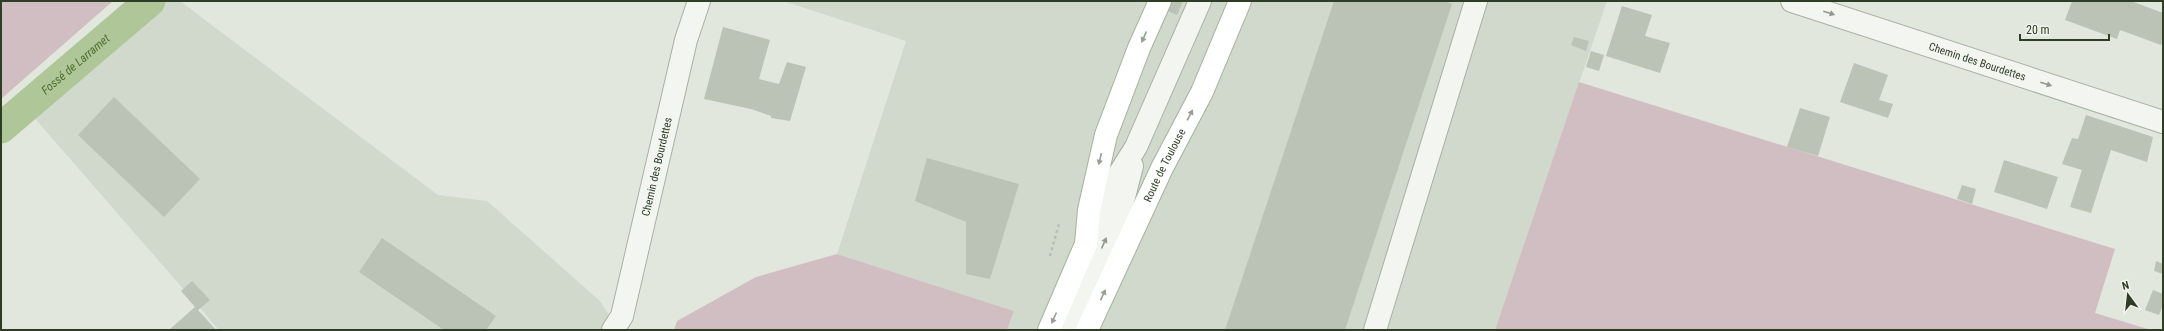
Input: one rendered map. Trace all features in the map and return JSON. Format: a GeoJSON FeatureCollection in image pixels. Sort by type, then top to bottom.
{"type":"FeatureCollection","features":[{"type":"Feature","properties":{"kind":"main road","name":"Route de Toulouse"},"geometry":{"type":"LineString","coordinates":[[1049,330],[1086,244],[1089,210],[1106,135],[1139,48],[1160,1]]}},
{"type":"Feature","properties":{"kind":"main road","name":"Route de Toulouse"},"geometry":{"type":"LineString","coordinates":[[1087,330],[1162,168],[1202,92],[1240,1]]}},
{"type":"Feature","properties":{"kind":"street","name":"Chemin des Bourdettes"},"geometry":{"type":"LineString","coordinates":[[613,330],[622,316],[686,40],[699,1]]}},
{"type":"Feature","properties":{"kind":"street","name":"Route de Toulouse"},"geometry":{"type":"LineString","coordinates":[[1086,244],[1109,190],[1136,147],[1200,1]]}},
{"type":"Feature","properties":{"kind":"street"},"geometry":{"type":"LineString","coordinates":[[1375,330],[1476,1]]}},
{"type":"Feature","properties":{"kind":"street","name":"Chemin des Bourdettes"},"geometry":{"type":"LineString","coordinates":[[1792,1],[2163,122]]}},
{"type":"Feature","properties":{"kind":"street","name":"Route de Toulouse"},"geometry":{"type":"LineString","coordinates":[[1066,330],[1123,201],[1136,147]]}},
{"type":"Feature","properties":{"kind":"shaded area"},"geometry":{"type":"Polygon","coordinates":[[[1,1],[113,1],[1,99],[1,1]]]}},
{"type":"Feature","properties":{"kind":"shaded area"},"geometry":{"type":"Polygon","coordinates":[[[165,1],[180,1],[438,195],[487,201],[600,301],[619,330],[219,330],[31,114],[115,41],[165,1]]]}},
{"type":"Feature","properties":{"kind":"shaded area"},"geometry":{"type":"Polygon","coordinates":[[[783,1],[1607,1],[1495,330],[1007,330],[1014,311],[837,254],[906,41],[783,1]]]}},
{"type":"Feature","properties":{"kind":"shaded area"},"geometry":{"type":"Polygon","coordinates":[[[1579,82],[2115,249],[2095,313],[2151,330],[1495,330],[1579,82]]]}},
{"type":"Feature","properties":{"kind":"shaded area"},"geometry":{"type":"Polygon","coordinates":[[[837,254],[1014,311],[1007,330],[674,330],[677,321],[756,277],[837,254]]]}},
{"type":"Feature","properties":{"kind":"building"},"geometry":{"type":"Polygon","coordinates":[[[1172,1],[1183,1],[1177,15],[1168,11],[1172,1]]]}},
{"type":"Feature","properties":{"kind":"building"},"geometry":{"type":"Polygon","coordinates":[[[1334,1],[1444,1],[1452,4],[1345,330],[1225,330],[1334,1]]]}},
{"type":"Feature","properties":{"kind":"building"},"geometry":{"type":"Polygon","coordinates":[[[2072,1],[2131,1],[2163,13],[2163,39],[2161,45],[2120,30],[2117,39],[2065,20],[2072,1]]]}},
{"type":"Feature","properties":{"kind":"building"},"geometry":{"type":"Polygon","coordinates":[[[1622,6],[1652,15],[1645,36],[1670,43],[1660,73],[1606,56],[1622,6]]]}},
{"type":"Feature","properties":{"kind":"building"},"geometry":{"type":"Polygon","coordinates":[[[723,27],[770,40],[759,79],[779,84],[787,62],[806,67],[790,121],[771,118],[771,116],[751,109],[704,99],[723,27]]]}},
{"type":"Feature","properties":{"kind":"building"},"geometry":{"type":"Polygon","coordinates":[[[1574,37],[1589,41],[1586,51],[1571,45],[1574,37]]]}},
{"type":"Feature","properties":{"kind":"building"},"geometry":{"type":"Polygon","coordinates":[[[1591,51],[1604,55],[1599,71],[1586,67],[1591,51]]]}},
{"type":"Feature","properties":{"kind":"building"},"geometry":{"type":"Polygon","coordinates":[[[1854,63],[1888,75],[1879,100],[1893,104],[1888,118],[1840,102],[1854,63]]]}},
{"type":"Feature","properties":{"kind":"building"},"geometry":{"type":"Polygon","coordinates":[[[114,97],[200,179],[164,217],[78,135],[114,97]]]}},
{"type":"Feature","properties":{"kind":"building"},"geometry":{"type":"Polygon","coordinates":[[[1800,108],[1830,117],[1818,156],[1787,147],[1800,108]]]}},
{"type":"Feature","properties":{"kind":"building"},"geometry":{"type":"Polygon","coordinates":[[[2086,115],[2153,137],[2147,162],[2111,150],[2091,213],[2070,207],[2082,170],[2062,164],[2072,138],[2078,139],[2086,115]]]}},
{"type":"Feature","properties":{"kind":"building"},"geometry":{"type":"Polygon","coordinates":[[[927,158],[1019,184],[990,279],[966,274],[966,222],[915,201],[927,158]]]}},
{"type":"Feature","properties":{"kind":"building"},"geometry":{"type":"Polygon","coordinates":[[[2004,160],[2058,177],[2047,209],[1994,192],[2004,160]]]}},
{"type":"Feature","properties":{"kind":"building"},"geometry":{"type":"Polygon","coordinates":[[[1962,185],[1976,189],[1972,204],[1957,199],[1962,185]]]}},
{"type":"Feature","properties":{"kind":"building"},"geometry":{"type":"Polygon","coordinates":[[[382,238],[496,316],[486,330],[444,330],[359,272],[382,238]]]}},
{"type":"Feature","properties":{"kind":"building"},"geometry":{"type":"Polygon","coordinates":[[[2156,261],[2163,264],[2163,274],[2154,271],[2156,261]]]}},
{"type":"Feature","properties":{"kind":"building"},"geometry":{"type":"Polygon","coordinates":[[[192,281],[210,300],[198,310],[216,330],[169,330],[195,307],[181,291],[192,281]]]}},
{"type":"Feature","properties":{"kind":"building"},"geometry":{"type":"Polygon","coordinates":[[[2153,290],[2163,294],[2163,305],[2159,315],[2145,310],[2153,290]]]}},
{"type":"Feature","properties":{"kind":"waterway","name":"Fossé de Larramet"},"geometry":{"type":"LineString","coordinates":[[1,128],[150,1]]}}]}
